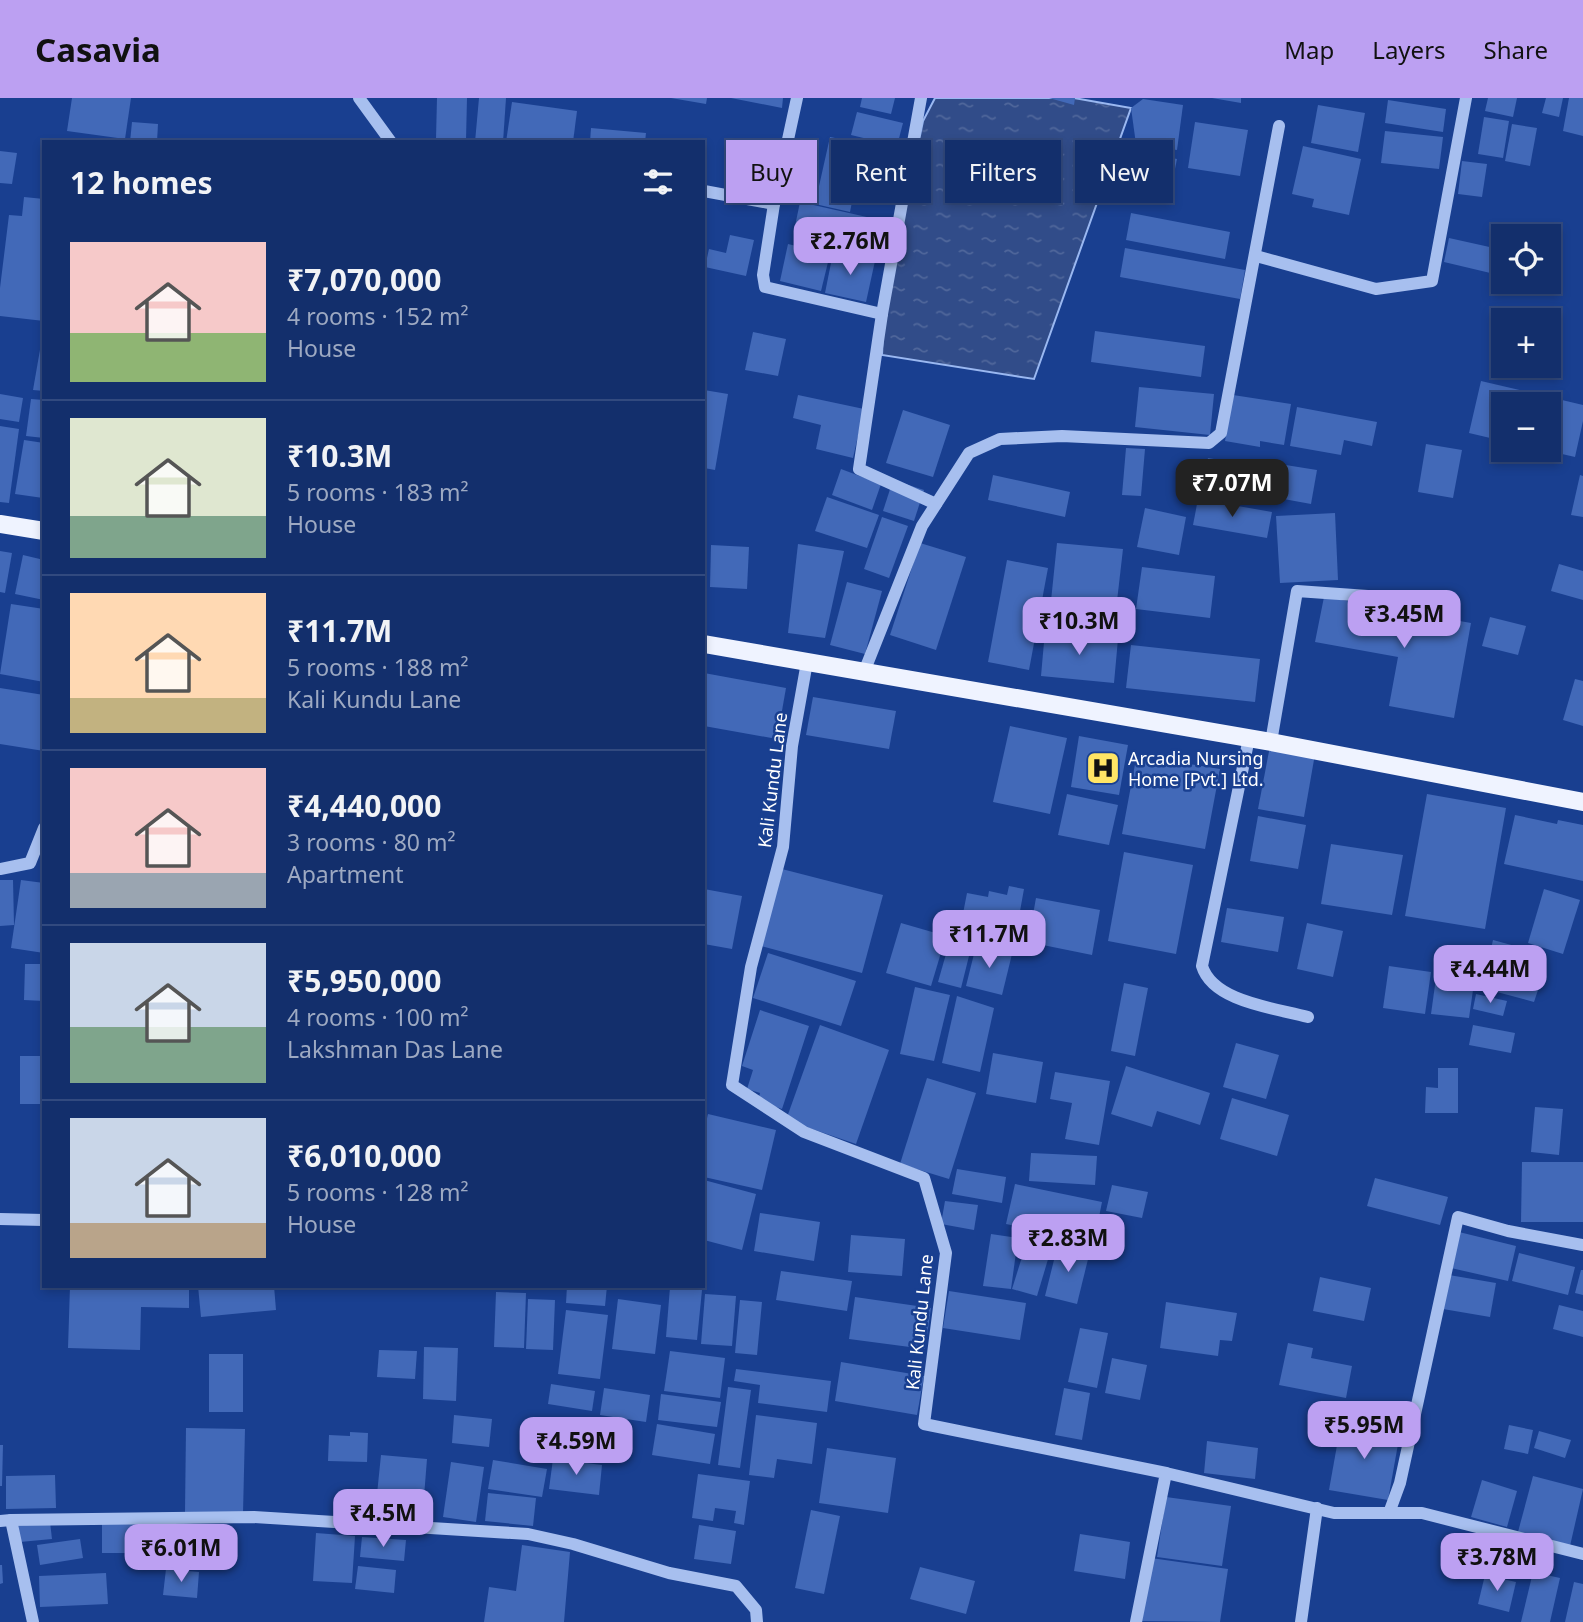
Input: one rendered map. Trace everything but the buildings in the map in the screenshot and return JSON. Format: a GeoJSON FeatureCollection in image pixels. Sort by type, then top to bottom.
{"type":"FeatureCollection","features":[{"type":"Feature","properties":{"kind":"main road"},"geometry":{"type":"LineString","coordinates":[[0,524],[42,531]]}},
{"type":"Feature","properties":{"kind":"main road"},"geometry":{"type":"LineString","coordinates":[[705,644],[1249,738],[1583,802]]}},
{"type":"Feature","properties":{"kind":"street"},"geometry":{"type":"LineString","coordinates":[[359,98],[390,140]]}},
{"type":"Feature","properties":{"kind":"street"},"geometry":{"type":"LineString","coordinates":[[797,98],[774,204],[763,275],[765,287],[882,314]]}},
{"type":"Feature","properties":{"kind":"street"},"geometry":{"type":"LineString","coordinates":[[921,98],[882,314],[859,469],[936,504]]}},
{"type":"Feature","properties":{"kind":"street"},"geometry":{"type":"LineString","coordinates":[[1256,256],[1376,289],[1432,281],[1466,98]]}},
{"type":"Feature","properties":{"kind":"street"},"geometry":{"type":"LineString","coordinates":[[864,672],[922,526],[969,453],[1000,439],[1062,436],[1209,443],[1221,433],[1279,126]]}},
{"type":"Feature","properties":{"kind":"street"},"geometry":{"type":"LineString","coordinates":[[705,191],[774,204]]}},
{"type":"Feature","properties":{"kind":"street"},"geometry":{"type":"LineString","coordinates":[[1271,742],[1297,591],[1382,597]]}},
{"type":"Feature","properties":{"kind":"street","name":"Kali Kundu Lane"},"geometry":{"type":"LineString","coordinates":[[807,662],[792,746],[783,848],[751,967],[733,1085],[803,1132],[924,1178],[946,1253],[924,1424],[1166,1473]]}},
{"type":"Feature","properties":{"kind":"street"},"geometry":{"type":"LineString","coordinates":[[1249,738],[1202,966],[1212,985],[1240,998],[1308,1017]]}},
{"type":"Feature","properties":{"kind":"street"},"geometry":{"type":"LineString","coordinates":[[30,863],[42,833]]}},
{"type":"Feature","properties":{"kind":"street"},"geometry":{"type":"LineString","coordinates":[[0,869],[30,863],[42,865]]}},
{"type":"Feature","properties":{"kind":"street"},"geometry":{"type":"LineString","coordinates":[[1389,1513],[1400,1483],[1458,1217],[1508,1231],[1583,1245]]}},
{"type":"Feature","properties":{"kind":"street"},"geometry":{"type":"LineString","coordinates":[[0,1219],[42,1220]]}},
{"type":"Feature","properties":{"kind":"street"},"geometry":{"type":"LineString","coordinates":[[1136,1622],[1166,1473],[1334,1513],[1422,1513],[1583,1554]]}},
{"type":"Feature","properties":{"kind":"street"},"geometry":{"type":"LineString","coordinates":[[1301,1622],[1317,1508]]}},
{"type":"Feature","properties":{"kind":"street"},"geometry":{"type":"LineString","coordinates":[[33,1622],[6,1521],[254,1517],[528,1534],[573,1544],[669,1573],[736,1586],[756,1610],[757,1622]]}},
{"type":"Feature","properties":{"kind":"water"},"geometry":{"type":"Polygon","coordinates":[[[935,98],[1074,98],[1131,108],[1120,140],[1075,140],[1075,203],[1097,203],[1034,379],[882,355],[884,309],[906,203],[931,203],[931,140],[919,140],[923,121],[935,98]]]}},
{"type":"Feature","properties":{"kind":"place","name":"Arcadia Nursing Home [Pvt.] Ltd."},"geometry":{"type":"Point","coordinates":[1103,768]}}]}
